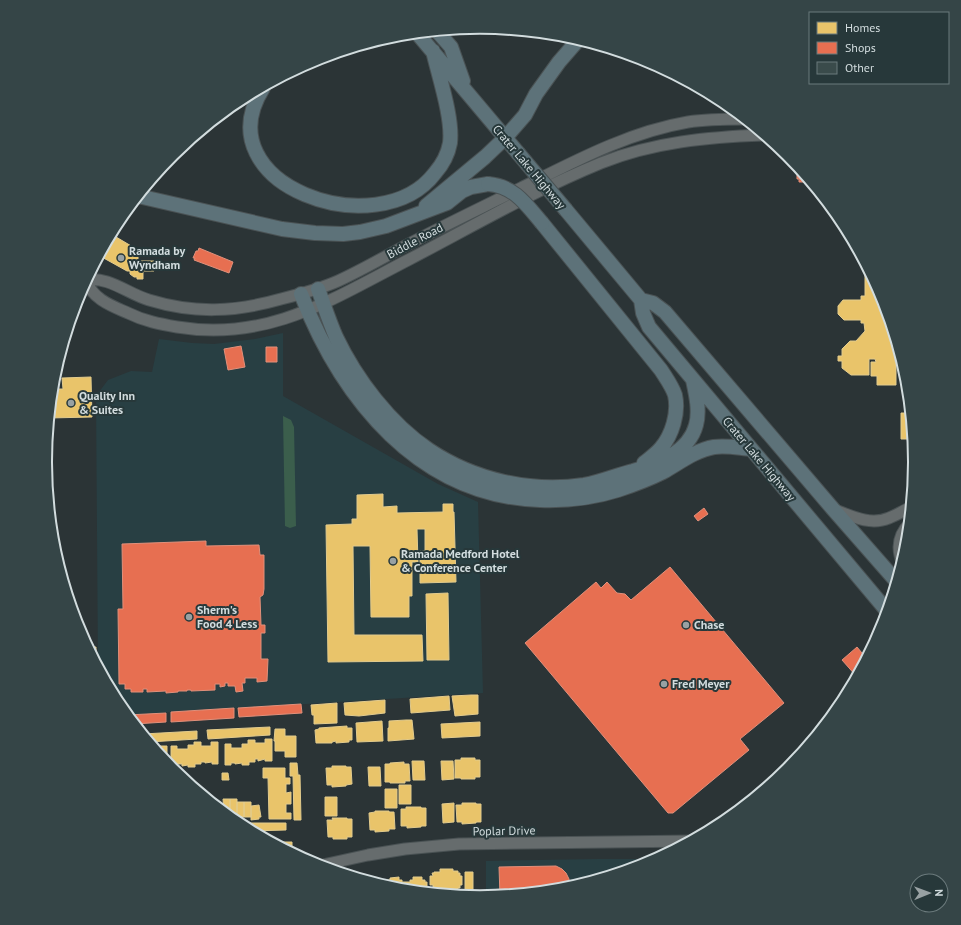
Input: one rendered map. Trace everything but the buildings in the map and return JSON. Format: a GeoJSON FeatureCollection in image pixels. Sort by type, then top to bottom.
{"type":"FeatureCollection","features":[{"type":"Feature","properties":{"kind":"highway"},"geometry":{"type":"LineString","coordinates":[[441,36],[450,47],[466,91]]}},
{"type":"Feature","properties":{"kind":"highway","name":"Crater Lake Highway"},"geometry":{"type":"LineString","coordinates":[[422,38],[641,300],[642,313],[649,327],[883,607]]}},
{"type":"Feature","properties":{"kind":"highway"},"geometry":{"type":"LineString","coordinates":[[409,217],[436,198],[485,157],[505,138],[525,115],[536,94],[559,62],[574,45]]}},
{"type":"Feature","properties":{"kind":"highway"},"geometry":{"type":"LineString","coordinates":[[257,96],[252,110],[251,132],[257,153],[266,167],[286,186],[316,199],[336,204],[372,205],[387,202],[401,198],[424,185],[437,171],[447,154],[450,144],[448,113],[433,51]]}},
{"type":"Feature","properties":{"kind":"highway"},"geometry":{"type":"LineString","coordinates":[[144,198],[264,226],[315,234],[338,234],[360,232],[386,226],[446,203],[471,187],[488,184],[504,187],[515,193],[520,196],[542,222],[661,370],[675,396],[675,419],[671,432],[654,455],[632,471]]}},
{"type":"Feature","properties":{"kind":"highway"},"geometry":{"type":"LineString","coordinates":[[318,289],[336,338],[365,386],[386,413],[412,437],[442,458],[479,475],[503,482],[550,487],[583,485],[645,468],[668,457],[681,449],[695,430],[698,420],[693,380]]}},
{"type":"Feature","properties":{"kind":"highway"},"geometry":{"type":"LineString","coordinates":[[301,294],[315,328],[348,383],[371,415],[386,431],[414,456],[431,467],[460,482],[476,488],[510,497],[569,500],[618,490],[648,479],[707,449],[723,446],[750,449]]}},
{"type":"Feature","properties":{"kind":"highway","name":"Crater Lake Highway"},"geometry":{"type":"LineString","coordinates":[[641,300],[653,303],[665,312],[893,577]]}},
{"type":"Feature","properties":{"kind":"main road","name":"Biddle Road"},"geometry":{"type":"LineString","coordinates":[[93,279],[103,280],[147,300],[181,308],[210,311],[238,309],[301,294],[337,282],[407,245],[591,153],[650,131],[689,122],[736,119]]}},
{"type":"Feature","properties":{"kind":"main road","name":"Biddle Road"},"geometry":{"type":"LineString","coordinates":[[89,288],[91,292],[120,310],[156,324],[217,330],[252,327],[290,318],[323,304],[513,205],[575,174],[604,162],[685,141],[713,137],[757,135]]}},
{"type":"Feature","properties":{"kind":"main road"},"geometry":{"type":"LineString","coordinates":[[833,509],[860,519],[878,521],[889,518],[906,510]]}},
{"type":"Feature","properties":{"kind":"main road"},"geometry":{"type":"LineString","coordinates":[[899,554],[899,542],[903,533]]}},
{"type":"Feature","properties":{"kind":"main road","name":"Poplar Drive"},"geometry":{"type":"LineString","coordinates":[[331,863],[383,852],[459,844],[681,841]]}},
{"type":"Feature","properties":{"kind":"shaded area"},"geometry":{"type":"Polygon","coordinates":[[[283,333],[283,396],[438,484],[478,502],[483,693],[134,715],[124,701],[98,656],[96,396],[108,380],[131,371],[152,372],[159,339],[214,344],[255,339],[283,333]]]}},
{"type":"Feature","properties":{"kind":"shaded area"},"geometry":{"type":"Polygon","coordinates":[[[641,859],[618,868],[564,883],[509,890],[486,891],[486,861],[641,859]]]}},
{"type":"Feature","properties":{"kind":"green space"},"geometry":{"type":"Polygon","coordinates":[[[283,416],[291,420],[294,427],[296,526],[290,528],[285,526],[283,416]]]}},
{"type":"Feature","properties":{"kind":"place","name":"Ramada by Wyndham"},"geometry":{"type":"Point","coordinates":[121,258]}},
{"type":"Feature","properties":{"kind":"place","name":"Quality Inn & Suites"},"geometry":{"type":"Point","coordinates":[71,403]}},
{"type":"Feature","properties":{"kind":"place","name":"Ramada Medford Hotel & Conference Center"},"geometry":{"type":"Point","coordinates":[393,561]}},
{"type":"Feature","properties":{"kind":"place","name":"Sherm's Food 4 Less"},"geometry":{"type":"Point","coordinates":[189,617]}},
{"type":"Feature","properties":{"kind":"place","name":"Chase"},"geometry":{"type":"Point","coordinates":[686,625]}},
{"type":"Feature","properties":{"kind":"place","name":"Fred Meyer"},"geometry":{"type":"Point","coordinates":[664,684]}}]}
